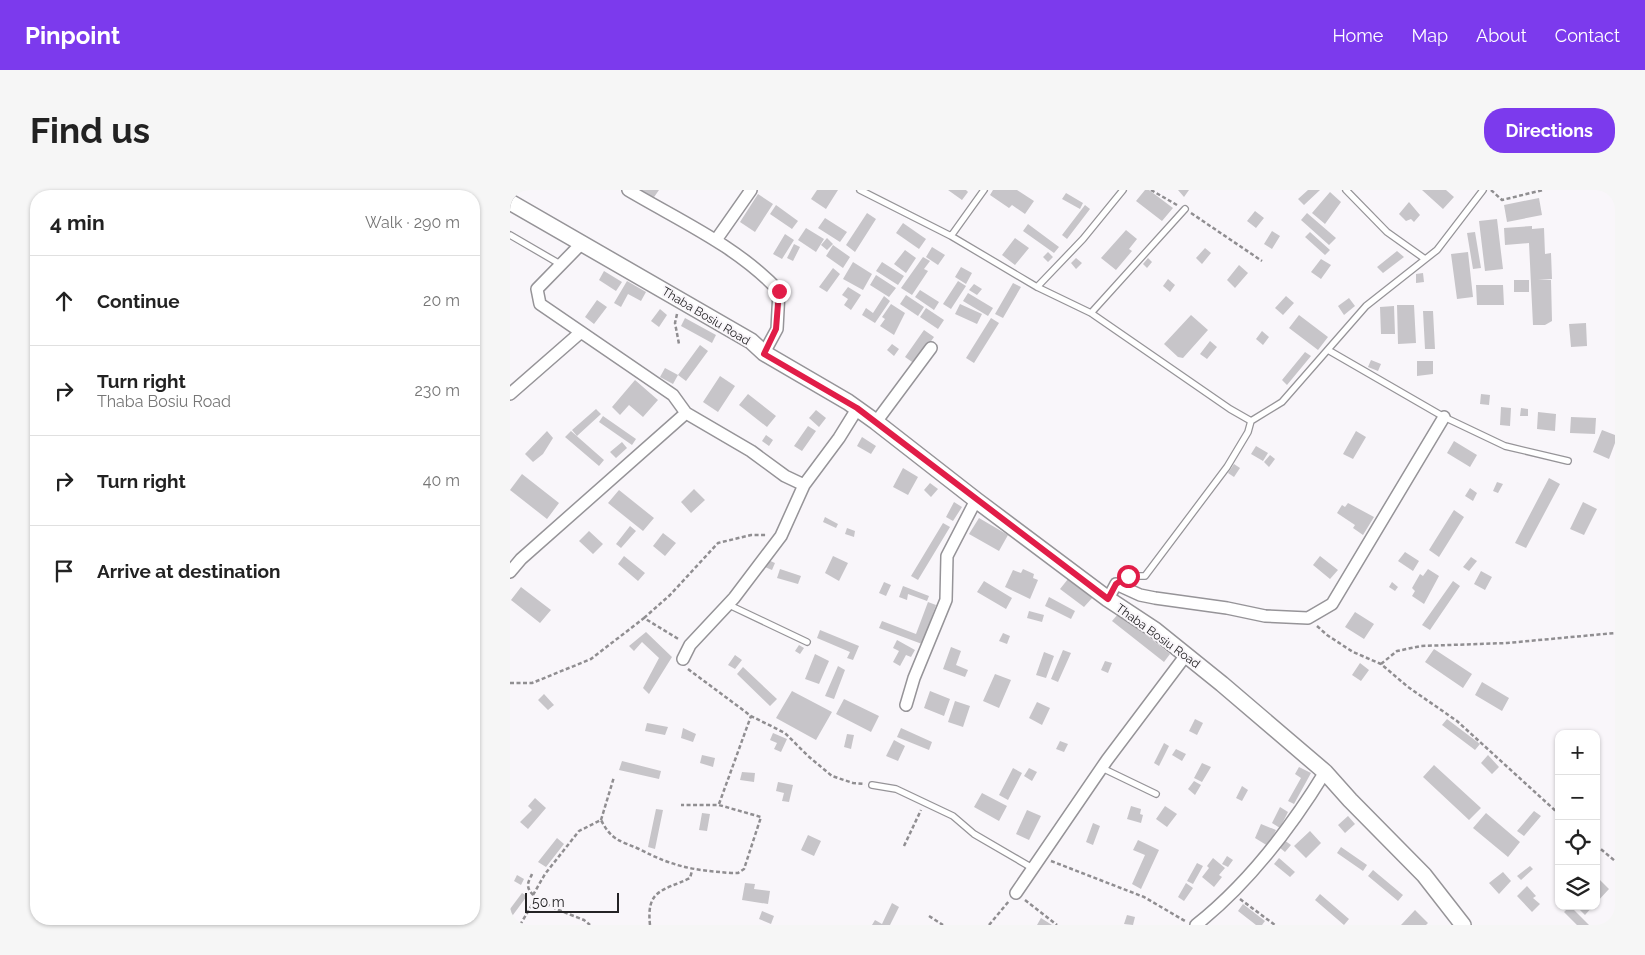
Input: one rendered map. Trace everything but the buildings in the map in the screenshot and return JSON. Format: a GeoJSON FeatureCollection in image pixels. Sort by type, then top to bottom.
{"type":"FeatureCollection","features":[{"type":"Feature","properties":{"kind":"street"},"geometry":{"type":"LineString","coordinates":[[628,190],[716,240],[761,272],[779,291],[776,329],[764,354]]}},
{"type":"Feature","properties":{"kind":"street"},"geometry":{"type":"LineString","coordinates":[[716,240],[751,190]]}},
{"type":"Feature","properties":{"kind":"street","name":"Thaba Bosiu Road"},"geometry":{"type":"LineString","coordinates":[[510,202],[750,341],[764,354],[857,408],[1108,599],[1155,630],[1325,772],[1424,875],[1463,925]]}},
{"type":"Feature","properties":{"kind":"street"},"geometry":{"type":"LineString","coordinates":[[581,244],[537,288],[540,304],[673,395],[686,413],[751,452],[785,476],[804,485]]}},
{"type":"Feature","properties":{"kind":"street"},"geometry":{"type":"LineString","coordinates":[[510,394],[581,332]]}},
{"type":"Feature","properties":{"kind":"street"},"geometry":{"type":"LineString","coordinates":[[876,422],[930,348]]}},
{"type":"Feature","properties":{"kind":"street"},"geometry":{"type":"LineString","coordinates":[[683,659],[690,646],[727,604],[777,541],[804,485],[840,438],[857,408]]}},
{"type":"Feature","properties":{"kind":"street"},"geometry":{"type":"LineString","coordinates":[[510,572],[521,559],[686,413]]}},
{"type":"Feature","properties":{"kind":"street"},"geometry":{"type":"LineString","coordinates":[[1108,599],[1116,584],[1140,595],[1155,598],[1227,608],[1265,616],[1308,618],[1332,604],[1444,417]]}},
{"type":"Feature","properties":{"kind":"street"},"geometry":{"type":"LineString","coordinates":[[906,705],[914,678],[946,600],[947,556],[976,500]]}},
{"type":"Feature","properties":{"kind":"street"},"geometry":{"type":"LineString","coordinates":[[1016,893],[1102,768],[1186,655]]}},
{"type":"Feature","properties":{"kind":"street"},"geometry":{"type":"LineString","coordinates":[[1194,925],[1232,893],[1289,827],[1325,772]]}},
{"type":"Feature","properties":{"kind":"lane"},"geometry":{"type":"LineString","coordinates":[[860,190],[951,236],[1038,287],[1091,313],[1230,409],[1251,421]]}},
{"type":"Feature","properties":{"kind":"lane"},"geometry":{"type":"LineString","coordinates":[[951,236],[984,190]]}},
{"type":"Feature","properties":{"kind":"lane"},"geometry":{"type":"LineString","coordinates":[[1038,287],[1083,239],[1123,190]]}},
{"type":"Feature","properties":{"kind":"lane"},"geometry":{"type":"LineString","coordinates":[[1346,190],[1387,232],[1425,260]]}},
{"type":"Feature","properties":{"kind":"lane"},"geometry":{"type":"LineString","coordinates":[[1116,584],[1128,576],[1145,576],[1156,564],[1227,467],[1248,432],[1251,421],[1282,402],[1366,306],[1438,250],[1483,190]]}},
{"type":"Feature","properties":{"kind":"lane"},"geometry":{"type":"LineString","coordinates":[[1091,313],[1185,209]]}},
{"type":"Feature","properties":{"kind":"lane"},"geometry":{"type":"LineString","coordinates":[[510,234],[560,264]]}},
{"type":"Feature","properties":{"kind":"lane"},"geometry":{"type":"LineString","coordinates":[[1328,350],[1444,417],[1505,446],[1568,461]]}},
{"type":"Feature","properties":{"kind":"lane"},"geometry":{"type":"LineString","coordinates":[[727,604],[807,642]]}},
{"type":"Feature","properties":{"kind":"lane"},"geometry":{"type":"LineString","coordinates":[[1102,768],[1156,794]]}},
{"type":"Feature","properties":{"kind":"lane"},"geometry":{"type":"LineString","coordinates":[[872,785],[896,789],[953,816],[974,834],[1034,869]]}},
{"type":"Feature","properties":{"kind":"path"},"geometry":{"type":"LineString","coordinates":[[1150,190],[1185,209],[1262,261]]}},
{"type":"Feature","properties":{"kind":"path"},"geometry":{"type":"LineString","coordinates":[[1491,190],[1502,200],[1543,190]]}},
{"type":"Feature","properties":{"kind":"path"},"geometry":{"type":"LineString","coordinates":[[679,344],[675,323],[680,300]]}},
{"type":"Feature","properties":{"kind":"path"},"geometry":{"type":"LineString","coordinates":[[510,683],[532,682],[591,659],[644,618],[670,595],[718,543],[751,535],[767,535],[777,541]]}},
{"type":"Feature","properties":{"kind":"path"},"geometry":{"type":"LineString","coordinates":[[644,618],[690,646]]}},
{"type":"Feature","properties":{"kind":"path"},"geometry":{"type":"LineString","coordinates":[[1308,618],[1327,636],[1353,652],[1381,664],[1408,687],[1457,721],[1555,810]]}},
{"type":"Feature","properties":{"kind":"path"},"geometry":{"type":"LineString","coordinates":[[1381,664],[1397,650],[1421,646],[1507,643],[1615,633]]}},
{"type":"Feature","properties":{"kind":"path"},"geometry":{"type":"LineString","coordinates":[[683,659],[688,669],[751,716],[785,733],[832,776],[853,784],[872,785]]}},
{"type":"Feature","properties":{"kind":"path"},"geometry":{"type":"LineString","coordinates":[[719,805],[751,716]]}},
{"type":"Feature","properties":{"kind":"path"},"geometry":{"type":"LineString","coordinates":[[614,777],[601,820],[608,833],[620,843],[693,870],[738,873],[744,870],[761,817],[719,805],[681,805]]}},
{"type":"Feature","properties":{"kind":"path"},"geometry":{"type":"LineString","coordinates":[[904,846],[925,802]]}},
{"type":"Feature","properties":{"kind":"path"},"geometry":{"type":"LineString","coordinates":[[520,925],[546,874],[579,831],[601,820]]}},
{"type":"Feature","properties":{"kind":"path"},"geometry":{"type":"LineString","coordinates":[[1600,848],[1615,861]]}},
{"type":"Feature","properties":{"kind":"path"},"geometry":{"type":"LineString","coordinates":[[1041,857],[1144,896],[1194,925]]}},
{"type":"Feature","properties":{"kind":"path"},"geometry":{"type":"LineString","coordinates":[[650,925],[649,907],[656,894],[690,878],[693,870]]}},
{"type":"Feature","properties":{"kind":"path"},"geometry":{"type":"LineString","coordinates":[[532,874],[528,884],[534,897],[584,920],[590,925]]}},
{"type":"Feature","properties":{"kind":"path"},"geometry":{"type":"LineString","coordinates":[[989,925],[1016,893],[1057,925]]}},
{"type":"Feature","properties":{"kind":"path"},"geometry":{"type":"LineString","coordinates":[[1232,893],[1275,925]]}},
{"type":"Feature","properties":{"kind":"path"},"geometry":{"type":"LineString","coordinates":[[929,916],[943,925]]}},
{"type":"Feature","properties":{"kind":"route"},"geometry":{"type":"LineString","coordinates":[[779,291],[776,329],[764,354],[857,408],[1108,599],[1116,584],[1128,576]]}}]}
